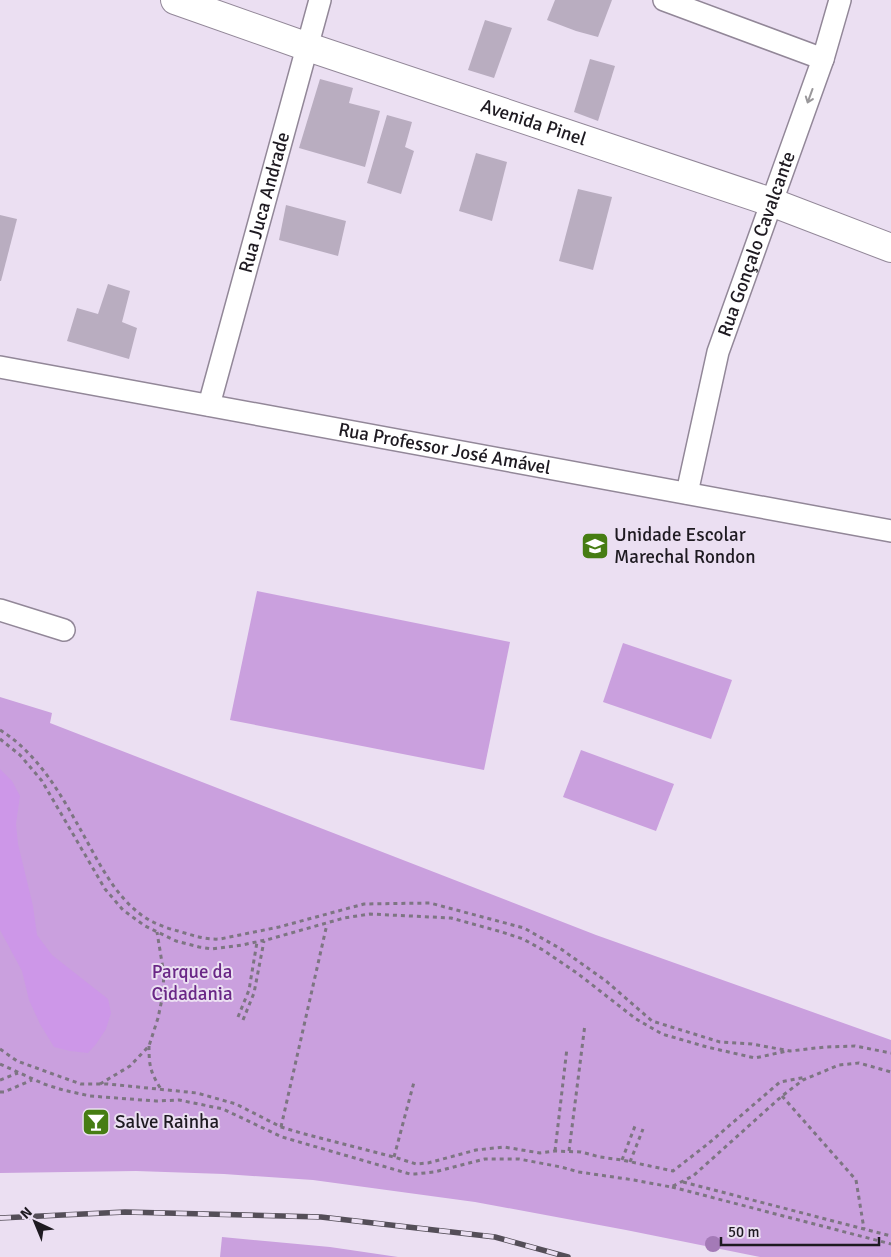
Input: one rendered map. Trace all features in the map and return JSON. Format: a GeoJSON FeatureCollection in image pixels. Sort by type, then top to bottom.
{"type":"FeatureCollection","features":[{"type":"Feature","properties":{"kind":"street","name":"Avenida Pinel"},"geometry":{"type":"LineString","coordinates":[[175,0],[308,47],[771,202],[891,248]]}},
{"type":"Feature","properties":{"kind":"street","name":"Rua Juca Andrade"},"geometry":{"type":"LineString","coordinates":[[209,405],[320,0]]}},
{"type":"Feature","properties":{"kind":"street"},"geometry":{"type":"LineString","coordinates":[[664,0],[823,59]]}},
{"type":"Feature","properties":{"kind":"street","name":"Rua Gonçalo Cavalcante"},"geometry":{"type":"LineString","coordinates":[[687,493],[718,352],[823,59],[840,0]]}},
{"type":"Feature","properties":{"kind":"street","name":"Rua Professor José Amável"},"geometry":{"type":"LineString","coordinates":[[0,367],[891,531]]}},
{"type":"Feature","properties":{"kind":"street"},"geometry":{"type":"LineString","coordinates":[[0,610],[64,630]]}},
{"type":"Feature","properties":{"kind":"path"},"geometry":{"type":"LineString","coordinates":[[0,730],[38,763],[115,888],[139,913],[152,922],[194,936],[220,939],[279,927],[364,904],[430,903],[524,928],[561,949],[606,981],[652,1021],[720,1042],[752,1044],[790,1051]]}},
{"type":"Feature","properties":{"kind":"path"},"geometry":{"type":"LineString","coordinates":[[0,739],[20,755],[42,781],[105,889],[123,910],[145,926],[176,940],[199,947],[212,948],[264,941],[344,918],[370,914],[451,918],[523,939],[578,973],[636,1019],[662,1034],[755,1058],[825,1047],[855,1046],[891,1053]]}},
{"type":"Feature","properties":{"kind":"path"},"geometry":{"type":"LineString","coordinates":[[281,1127],[327,924]]}},
{"type":"Feature","properties":{"kind":"path"},"geometry":{"type":"LineString","coordinates":[[157,932],[164,975],[158,1018],[149,1046],[149,1067],[161,1089]]}},
{"type":"Feature","properties":{"kind":"path"},"geometry":{"type":"LineString","coordinates":[[243,1020],[254,993],[264,941]]}},
{"type":"Feature","properties":{"kind":"path"},"geometry":{"type":"LineString","coordinates":[[238,1017],[249,990],[257,942]]}},
{"type":"Feature","properties":{"kind":"path"},"geometry":{"type":"LineString","coordinates":[[569,1151],[585,1024]]}},
{"type":"Feature","properties":{"kind":"path"},"geometry":{"type":"LineString","coordinates":[[100,1084],[130,1066],[149,1046]]}},
{"type":"Feature","properties":{"kind":"path"},"geometry":{"type":"LineString","coordinates":[[555,1151],[567,1048]]}},
{"type":"Feature","properties":{"kind":"path"},"geometry":{"type":"LineString","coordinates":[[0,1049],[17,1061],[81,1084],[198,1093],[236,1104],[281,1127],[416,1164],[428,1163],[476,1150],[504,1147],[540,1152],[581,1152],[673,1171],[780,1082],[812,1076]]}},
{"type":"Feature","properties":{"kind":"path"},"geometry":{"type":"LineString","coordinates":[[672,1187],[693,1176],[782,1096],[803,1080],[840,1065],[859,1063],[891,1072]]}},
{"type":"Feature","properties":{"kind":"path"},"geometry":{"type":"LineString","coordinates":[[0,1064],[63,1090],[90,1096],[156,1101],[179,1100],[222,1110],[282,1137],[410,1174],[434,1172],[485,1159],[519,1159],[579,1172],[672,1187],[891,1244]]}},
{"type":"Feature","properties":{"kind":"path"},"geometry":{"type":"LineString","coordinates":[[0,1080],[19,1073]]}},
{"type":"Feature","properties":{"kind":"path"},"geometry":{"type":"LineString","coordinates":[[0,1092],[33,1079]]}},
{"type":"Feature","properties":{"kind":"path"},"geometry":{"type":"LineString","coordinates":[[394,1157],[414,1082]]}},
{"type":"Feature","properties":{"kind":"path"},"geometry":{"type":"LineString","coordinates":[[782,1096],[856,1180],[864,1229]]}},
{"type":"Feature","properties":{"kind":"path"},"geometry":{"type":"LineString","coordinates":[[622,1160],[635,1126]]}},
{"type":"Feature","properties":{"kind":"path"},"geometry":{"type":"LineString","coordinates":[[630,1162],[643,1129]]}},
{"type":"Feature","properties":{"kind":"path"},"geometry":{"type":"LineString","coordinates":[[683,1181],[891,1236]]}},
{"type":"Feature","properties":{"kind":"green space"},"geometry":{"type":"Polygon","coordinates":[[[257,591],[510,642],[484,770],[230,720],[257,591]]]}},
{"type":"Feature","properties":{"kind":"green space"},"geometry":{"type":"Polygon","coordinates":[[[623,643],[732,680],[711,739],[603,702],[623,643]]]}},
{"type":"Feature","properties":{"kind":"green space","name":"Parque da Cidadania"},"geometry":{"type":"Polygon","coordinates":[[[0,697],[52,713],[50,723],[596,935],[891,1040],[891,1257],[760,1257],[475,1202],[313,1180],[136,1171],[0,1173],[0,697]]]}},
{"type":"Feature","properties":{"kind":"green space"},"geometry":{"type":"Polygon","coordinates":[[[581,750],[674,784],[656,831],[563,797],[581,750]]]}},
{"type":"Feature","properties":{"kind":"green space"},"geometry":{"type":"Polygon","coordinates":[[[222,1237],[330,1247],[398,1257],[220,1257],[222,1237]]]}},
{"type":"Feature","properties":{"kind":"shaded area"},"geometry":{"type":"Polygon","coordinates":[[[0,769],[12,781],[20,796],[16,824],[18,844],[33,906],[37,935],[52,955],[108,999],[111,1013],[106,1029],[88,1053],[54,1047],[40,1024],[29,1000],[22,971],[0,930],[0,769]]]}},
{"type":"Feature","properties":{"kind":"building"},"geometry":{"type":"Polygon","coordinates":[[[555,0],[612,0],[598,37],[547,20],[555,0]]]}},
{"type":"Feature","properties":{"kind":"building"},"geometry":{"type":"Polygon","coordinates":[[[485,20],[512,28],[494,78],[468,70],[485,20]]]}},
{"type":"Feature","properties":{"kind":"building"},"geometry":{"type":"Polygon","coordinates":[[[590,59],[615,66],[598,121],[574,112],[590,59]]]}},
{"type":"Feature","properties":{"kind":"building"},"geometry":{"type":"Polygon","coordinates":[[[320,79],[353,88],[349,103],[380,111],[365,167],[299,148],[320,79]]]}},
{"type":"Feature","properties":{"kind":"building"},"geometry":{"type":"Polygon","coordinates":[[[387,115],[412,122],[405,147],[414,151],[401,194],[367,183],[387,115]]]}},
{"type":"Feature","properties":{"kind":"building"},"geometry":{"type":"Polygon","coordinates":[[[476,153],[507,162],[492,221],[459,211],[476,153]]]}},
{"type":"Feature","properties":{"kind":"building"},"geometry":{"type":"Polygon","coordinates":[[[578,189],[612,197],[593,270],[559,261],[578,189]]]}},
{"type":"Feature","properties":{"kind":"building"},"geometry":{"type":"Polygon","coordinates":[[[286,205],[346,221],[338,256],[279,240],[286,205]]]}},
{"type":"Feature","properties":{"kind":"building"},"geometry":{"type":"Polygon","coordinates":[[[0,215],[17,219],[1,281],[0,281],[0,215]]]}},
{"type":"Feature","properties":{"kind":"building"},"geometry":{"type":"Polygon","coordinates":[[[108,284],[130,291],[122,322],[137,328],[129,359],[67,341],[77,308],[98,314],[108,284]]]}},
{"type":"Feature","properties":{"kind":"building","name":"Salve Rainha"},"geometry":{"type":"Polygon","coordinates":[[[82,1115],[110,1116],[108,1131],[82,1129],[82,1115]]]}},
{"type":"Feature","properties":{"kind":"railway"},"geometry":{"type":"LineString","coordinates":[[0,1218],[125,1212],[321,1217],[495,1237],[568,1257]]}},
{"type":"Feature","properties":{"kind":"place","name":"Unidade Escolar Marechal Rondon"},"geometry":{"type":"Point","coordinates":[595,546]}},
{"type":"Feature","properties":{"kind":"place","name":"Salve Rainha"},"geometry":{"type":"Point","coordinates":[96,1122]}}]}
